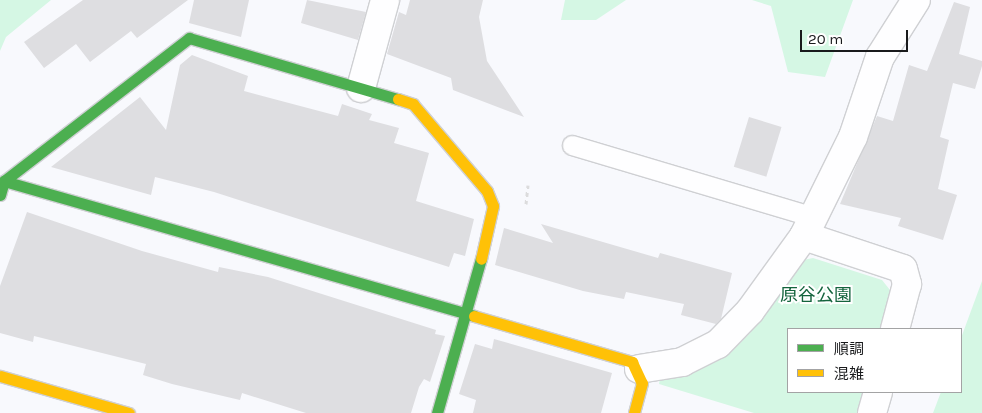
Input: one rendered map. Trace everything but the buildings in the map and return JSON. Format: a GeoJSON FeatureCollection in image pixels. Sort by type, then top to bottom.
{"type":"FeatureCollection","features":[{"type":"Feature","properties":{"kind":"street"},"geometry":{"type":"LineString","coordinates":[[361,88],[385,0]]}},
{"type":"Feature","properties":{"kind":"street"},"geometry":{"type":"LineString","coordinates":[[639,369],[682,362],[718,344],[750,311],[808,226],[853,137],[880,56],[916,0]]}},
{"type":"Feature","properties":{"kind":"street"},"geometry":{"type":"LineString","coordinates":[[0,194],[4,181],[189,38],[413,104],[487,191],[493,206],[468,314],[437,413]]}},
{"type":"Feature","properties":{"kind":"street"},"geometry":{"type":"LineString","coordinates":[[4,181],[632,362],[639,369],[642,383],[634,413]]}},
{"type":"Feature","properties":{"kind":"street"},"geometry":{"type":"LineString","coordinates":[[808,226],[903,270],[907,284],[894,328]]}},
{"type":"Feature","properties":{"kind":"street"},"geometry":{"type":"LineString","coordinates":[[0,376],[129,413]]}},
{"type":"Feature","properties":{"kind":"street"},"geometry":{"type":"LineString","coordinates":[[872,413],[878,393]]}},
{"type":"Feature","properties":{"kind":"lane"},"geometry":{"type":"LineString","coordinates":[[572,145],[808,226]]}},
{"type":"Feature","properties":{"kind":"green space"},"geometry":{"type":"Polygon","coordinates":[[[0,0],[51,0],[6,37],[0,51],[0,0]]]}},
{"type":"Feature","properties":{"kind":"green space"},"geometry":{"type":"Polygon","coordinates":[[[565,0],[626,0],[596,20],[561,20],[565,0]]]}},
{"type":"Feature","properties":{"kind":"green space"},"geometry":{"type":"Polygon","coordinates":[[[752,0],[853,0],[825,77],[788,72],[771,6],[752,0]]]}},
{"type":"Feature","properties":{"kind":"green space","name":"原谷公園"},"geometry":{"type":"Polygon","coordinates":[[[813,258],[882,280],[890,290],[882,328],[787,328],[787,393],[865,393],[859,413],[754,413],[659,384],[660,378],[734,349],[750,333],[798,261],[813,258]]]}},
{"type":"Feature","properties":{"kind":"green space"},"geometry":{"type":"Polygon","coordinates":[[[982,281],[982,413],[933,413],[941,393],[962,393],[962,335],[982,281]]]}},
{"type":"Feature","properties":{"kind":"traffic: fast"},"geometry":{"type":"LineString","coordinates":[[0,195],[4,181],[189,38],[398,99]]}},
{"type":"Feature","properties":{"kind":"traffic: fast"},"geometry":{"type":"LineString","coordinates":[[4,181],[474,316]]}},
{"type":"Feature","properties":{"kind":"traffic: fast"},"geometry":{"type":"LineString","coordinates":[[437,413],[481,259]]}},
{"type":"Feature","properties":{"kind":"traffic: slow"},"geometry":{"type":"LineString","coordinates":[[398,99],[413,104],[487,191],[493,206],[481,259]]}},
{"type":"Feature","properties":{"kind":"traffic: slow"},"geometry":{"type":"LineString","coordinates":[[474,316],[632,362],[642,383],[634,413]]}},
{"type":"Feature","properties":{"kind":"traffic: slow"},"geometry":{"type":"LineString","coordinates":[[0,376],[129,413]]}}]}
